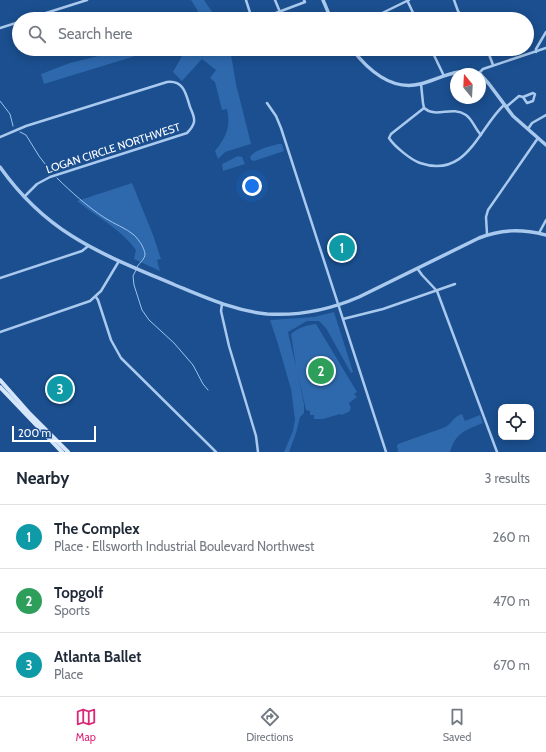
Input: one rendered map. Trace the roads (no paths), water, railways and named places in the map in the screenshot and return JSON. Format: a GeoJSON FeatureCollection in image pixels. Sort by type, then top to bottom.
{"type":"FeatureCollection","features":[{"type":"Feature","properties":{"kind":"main road"},"geometry":{"type":"LineString","coordinates":[[0,380],[30,414],[68,452]]}},
{"type":"Feature","properties":{"kind":"main road"},"geometry":{"type":"LineString","coordinates":[[0,388],[62,452]]}},
{"type":"Feature","properties":{"kind":"street"},"geometry":{"type":"LineString","coordinates":[[49,12],[87,0]]}},
{"type":"Feature","properties":{"kind":"street"},"geometry":{"type":"LineString","coordinates":[[246,0],[250,12]]}},
{"type":"Feature","properties":{"kind":"street"},"geometry":{"type":"LineString","coordinates":[[275,0],[280,12],[305,2],[304,0]]}},
{"type":"Feature","properties":{"kind":"street"},"geometry":{"type":"LineString","coordinates":[[323,0],[328,12]]}},
{"type":"Feature","properties":{"kind":"street"},"geometry":{"type":"LineString","coordinates":[[384,12],[408,0],[413,12]]}},
{"type":"Feature","properties":{"kind":"street"},"geometry":{"type":"LineString","coordinates":[[454,0],[459,12]]}},
{"type":"Feature","properties":{"kind":"street"},"geometry":{"type":"LineString","coordinates":[[0,28],[12,24]]}},
{"type":"Feature","properties":{"kind":"street"},"geometry":{"type":"LineString","coordinates":[[536,52],[536,49],[546,32]]}},
{"type":"Feature","properties":{"kind":"street"},"geometry":{"type":"LineString","coordinates":[[536,52],[546,48]]}},
{"type":"Feature","properties":{"kind":"street"},"geometry":{"type":"LineString","coordinates":[[359,56],[372,70],[387,80],[402,85],[410,86],[420,84],[450,74]]}},
{"type":"Feature","properties":{"kind":"street"},"geometry":{"type":"LineString","coordinates":[[434,56],[444,76]]}},
{"type":"Feature","properties":{"kind":"street"},"geometry":{"type":"LineString","coordinates":[[489,56],[493,65]]}},
{"type":"Feature","properties":{"kind":"street"},"geometry":{"type":"LineString","coordinates":[[486,68],[523,56]]}},
{"type":"Feature","properties":{"kind":"street"},"geometry":{"type":"LineString","coordinates":[[486,81],[513,116],[546,145]]}},
{"type":"Feature","properties":{"kind":"street","name":"LOGAN CIRCLE NORTHWEST"},"geometry":{"type":"LineString","coordinates":[[0,137],[26,126],[167,82],[176,82],[180,84],[185,91],[194,118],[192,127],[187,133],[50,177],[37,184],[24,197]]}},
{"type":"Feature","properties":{"kind":"street"},"geometry":{"type":"LineString","coordinates":[[420,84],[424,108],[434,113],[452,110],[463,114],[471,120],[481,135]]}},
{"type":"Feature","properties":{"kind":"street"},"geometry":{"type":"LineString","coordinates":[[424,108],[391,134],[390,140],[417,162],[430,166],[444,165],[460,158],[473,146],[505,106],[519,96],[523,97],[533,93],[535,94],[533,101],[527,103],[523,97]]}},
{"type":"Feature","properties":{"kind":"street"},"geometry":{"type":"LineString","coordinates":[[267,103],[276,116],[281,128],[386,452]]}},
{"type":"Feature","properties":{"kind":"street"},"geometry":{"type":"LineString","coordinates":[[528,129],[532,123],[546,115]]}},
{"type":"Feature","properties":{"kind":"street"},"geometry":{"type":"LineString","coordinates":[[488,234],[486,218],[488,210],[538,138]]}},
{"type":"Feature","properties":{"kind":"street"},"geometry":{"type":"LineString","coordinates":[[0,167],[24,197],[53,224],[87,246],[132,267],[222,304],[251,312],[281,315],[309,313],[338,306],[359,298],[488,234],[513,230],[546,235]]}},
{"type":"Feature","properties":{"kind":"street"},"geometry":{"type":"LineString","coordinates":[[539,233],[546,220]]}},
{"type":"Feature","properties":{"kind":"street"},"geometry":{"type":"LineString","coordinates":[[0,278],[82,251],[87,246]]}},
{"type":"Feature","properties":{"kind":"street"},"geometry":{"type":"LineString","coordinates":[[0,332],[84,304],[96,297],[120,261]]}},
{"type":"Feature","properties":{"kind":"street"},"geometry":{"type":"LineString","coordinates":[[417,268],[437,291],[497,452]]}},
{"type":"Feature","properties":{"kind":"street"},"geometry":{"type":"LineString","coordinates":[[343,319],[383,309],[455,284]]}},
{"type":"Feature","properties":{"kind":"street"},"geometry":{"type":"LineString","coordinates":[[96,297],[111,340],[121,358],[216,452]]}},
{"type":"Feature","properties":{"kind":"street"},"geometry":{"type":"LineString","coordinates":[[222,304],[221,311],[229,346],[253,425],[257,440],[258,452]]}},
{"type":"Feature","properties":{"kind":"waterway"},"geometry":{"type":"LineString","coordinates":[[0,101],[10,114],[13,126]]}},
{"type":"Feature","properties":{"kind":"waterway"},"geometry":{"type":"LineString","coordinates":[[20,132],[26,135],[52,173]]}},
{"type":"Feature","properties":{"kind":"waterway"},"geometry":{"type":"LineString","coordinates":[[57,178],[92,209],[136,237],[145,254],[137,267]]}},
{"type":"Feature","properties":{"kind":"waterway"},"geometry":{"type":"LineString","coordinates":[[136,270],[133,276],[134,285],[142,310],[149,320],[174,343],[193,365],[203,384],[208,390]]}},
{"type":"Feature","properties":{"kind":"place","name":"The Complex"},"geometry":{"type":"Point","coordinates":[342,248]}},
{"type":"Feature","properties":{"kind":"place","name":"Topgolf"},"geometry":{"type":"Point","coordinates":[321,371]}},
{"type":"Feature","properties":{"kind":"place","name":"Atlanta Ballet"},"geometry":{"type":"Point","coordinates":[60,389]}}]}
